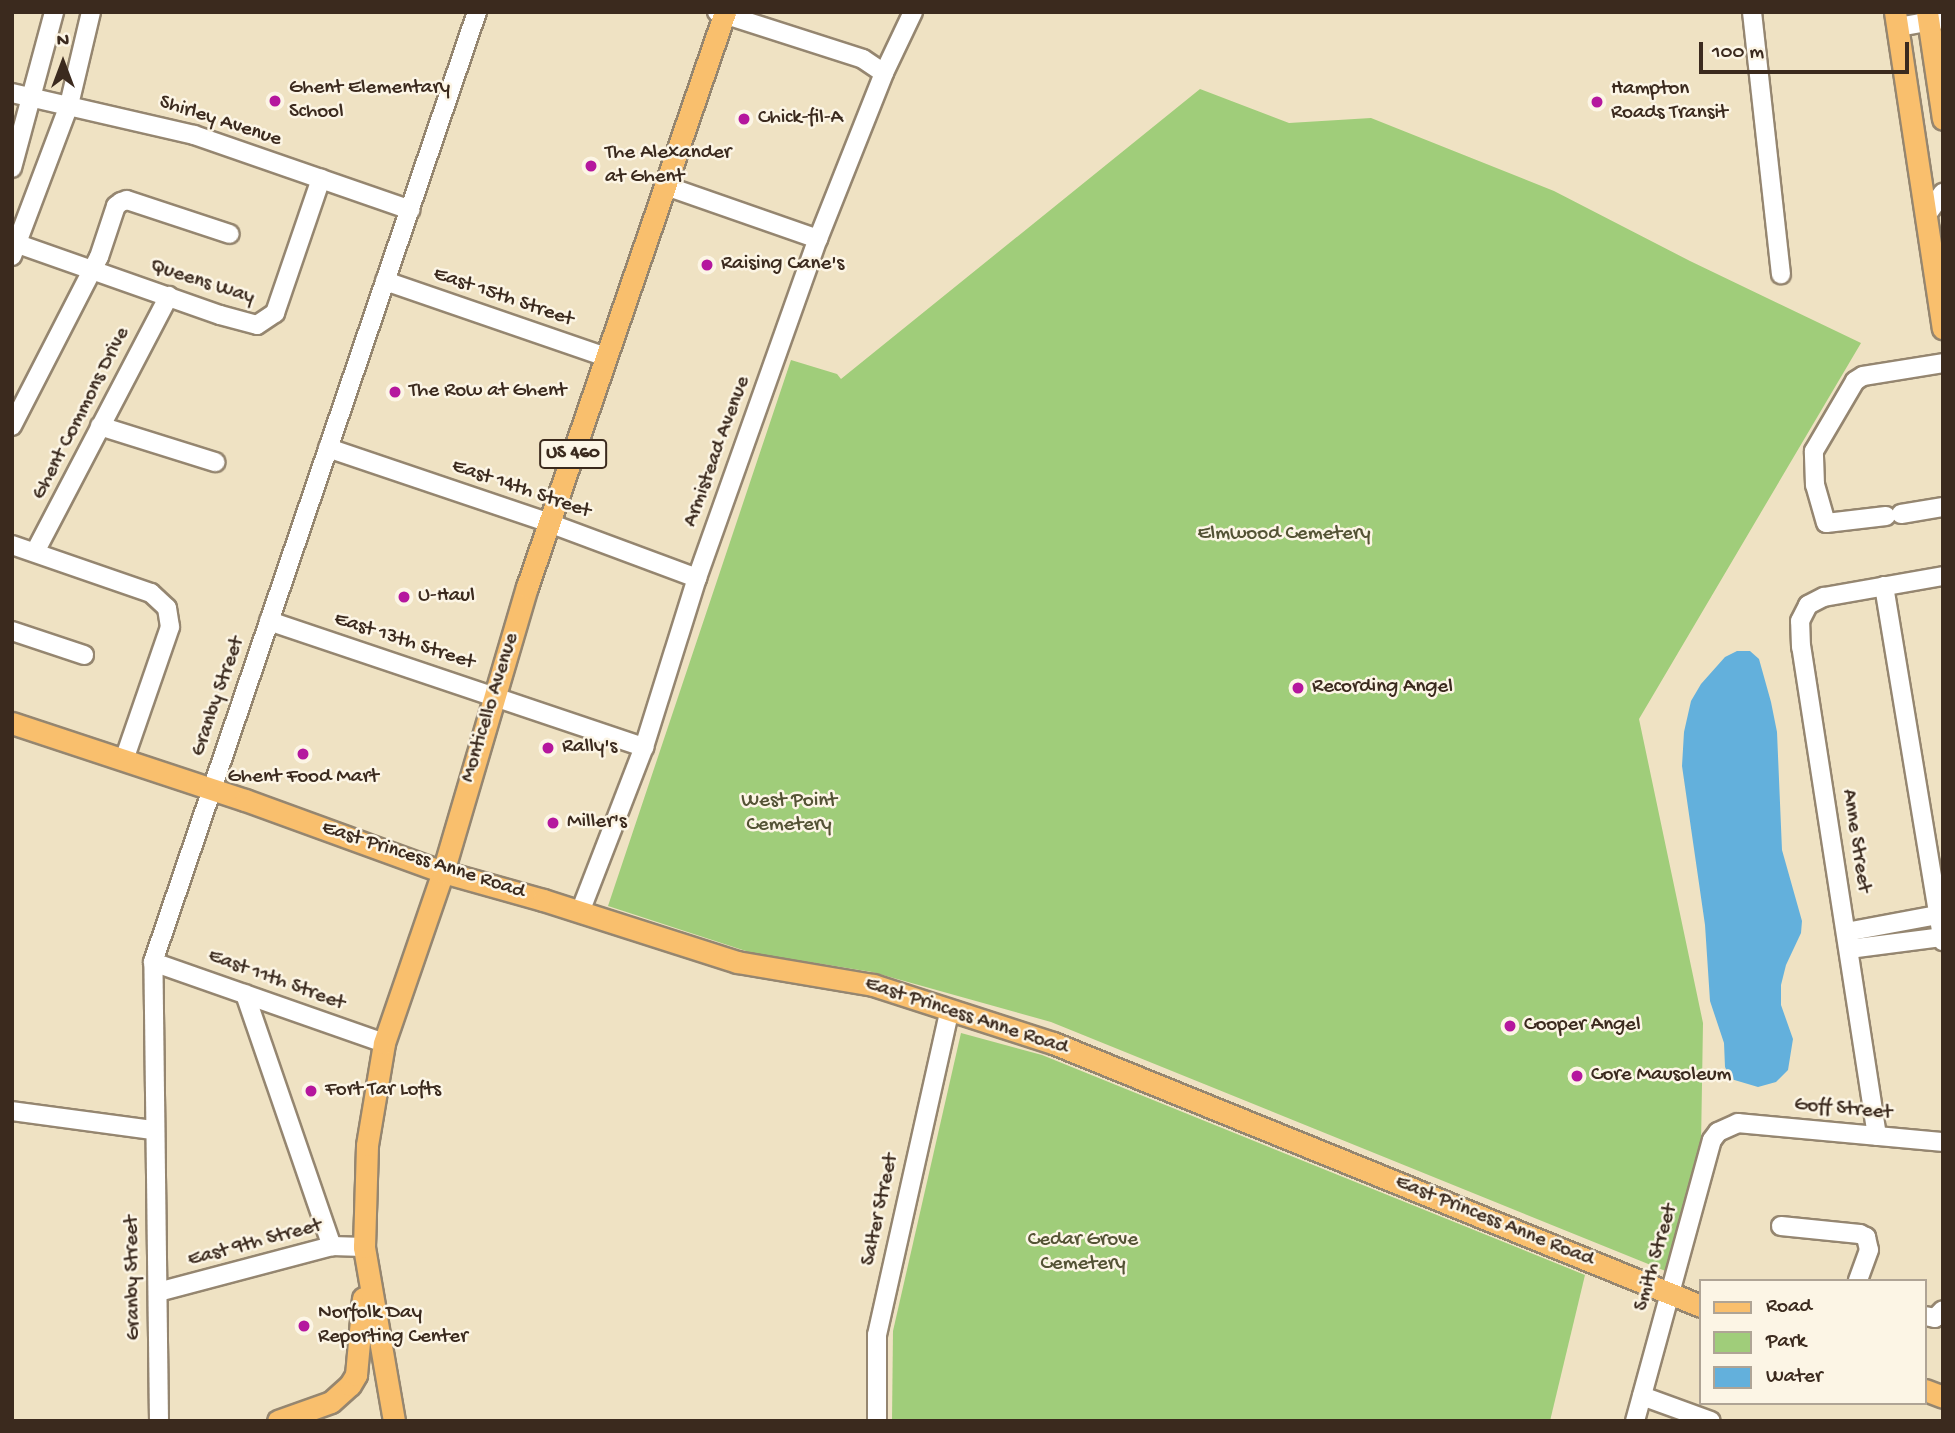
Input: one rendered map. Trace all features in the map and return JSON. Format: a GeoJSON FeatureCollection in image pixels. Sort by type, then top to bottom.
{"type":"FeatureCollection","features":[{"type":"Feature","properties":{"kind":"main road","name":"Monticello Avenue"},"geometry":{"type":"LineString","coordinates":[[394,1421],[364,1258],[367,1145],[384,1043],[443,872],[494,696],[549,523],[666,186],[722,13]]}},
{"type":"Feature","properties":{"kind":"main road"},"geometry":{"type":"LineString","coordinates":[[1932,18],[1943,118]]}},
{"type":"Feature","properties":{"kind":"main road"},"geometry":{"type":"LineString","coordinates":[[1896,20],[1943,328]]}},
{"type":"Feature","properties":{"kind":"main road","name":"East Princess Anne Road"},"geometry":{"type":"LineString","coordinates":[[12,723],[443,872],[737,961],[873,985],[949,1012],[1053,1043],[1700,1306]]}},
{"type":"Feature","properties":{"kind":"main road"},"geometry":{"type":"LineString","coordinates":[[278,1421],[331,1402],[342,1394],[356,1375],[364,1258]]}},
{"type":"Feature","properties":{"kind":"street"},"geometry":{"type":"LineString","coordinates":[[12,168],[54,12]]}},
{"type":"Feature","properties":{"kind":"street"},"geometry":{"type":"LineString","coordinates":[[15,250],[68,105],[91,12]]}},
{"type":"Feature","properties":{"kind":"street","name":"Granby Street"},"geometry":{"type":"LineString","coordinates":[[159,1421],[153,1130],[153,962],[477,12]]}},
{"type":"Feature","properties":{"kind":"street","name":"Armistead Avenue"},"geometry":{"type":"LineString","coordinates":[[580,912],[644,747],[697,578],[818,239],[884,72],[914,12]]}},
{"type":"Feature","properties":{"kind":"street"},"geometry":{"type":"LineString","coordinates":[[1752,12],[1782,274]]}},
{"type":"Feature","properties":{"kind":"street"},"geometry":{"type":"LineString","coordinates":[[722,13],[863,60],[884,72]]}},
{"type":"Feature","properties":{"kind":"street"},"geometry":{"type":"LineString","coordinates":[[1896,20],[1932,18]]}},
{"type":"Feature","properties":{"kind":"street","name":"Shirley Avenue"},"geometry":{"type":"LineString","coordinates":[[12,93],[194,135],[410,210]]}},
{"type":"Feature","properties":{"kind":"street","name":"Queens Way"},"geometry":{"type":"LineString","coordinates":[[15,250],[96,264],[169,296],[250,324],[267,321],[275,313],[321,179]]}},
{"type":"Feature","properties":{"kind":"street"},"geometry":{"type":"LineString","coordinates":[[666,186],[818,239]]}},
{"type":"Feature","properties":{"kind":"street"},"geometry":{"type":"LineString","coordinates":[[1926,216],[1943,192]]}},
{"type":"Feature","properties":{"kind":"street"},"geometry":{"type":"LineString","coordinates":[[12,426],[96,264],[116,206],[127,200],[230,234]]}},
{"type":"Feature","properties":{"kind":"street","name":"East 15th Street"},"geometry":{"type":"LineString","coordinates":[[386,281],[606,357]]}},
{"type":"Feature","properties":{"kind":"street","name":"Ghent Commons Drive"},"geometry":{"type":"LineString","coordinates":[[36,552],[169,296]]}},
{"type":"Feature","properties":{"kind":"street"},"geometry":{"type":"LineString","coordinates":[[1943,363],[1870,373],[1855,382],[1812,457],[1826,523],[1943,507]]}},
{"type":"Feature","properties":{"kind":"street"},"geometry":{"type":"LineString","coordinates":[[100,426],[215,462]]}},
{"type":"Feature","properties":{"kind":"street","name":"East 14th Street"},"geometry":{"type":"LineString","coordinates":[[328,448],[549,523],[697,578]]}},
{"type":"Feature","properties":{"kind":"street"},"geometry":{"type":"LineString","coordinates":[[12,545],[151,593],[167,608],[170,627],[124,760]]}},
{"type":"Feature","properties":{"kind":"street","name":"Anne Street"},"geometry":{"type":"LineString","coordinates":[[1877,1136],[1801,648],[1800,621],[1808,605],[1824,597],[1943,576]]}},
{"type":"Feature","properties":{"kind":"street"},"geometry":{"type":"LineString","coordinates":[[1847,940],[1942,938],[1915,758],[1884,586]]}},
{"type":"Feature","properties":{"kind":"street","name":"East 13th Street"},"geometry":{"type":"LineString","coordinates":[[269,621],[644,747]]}},
{"type":"Feature","properties":{"kind":"street"},"geometry":{"type":"LineString","coordinates":[[12,631],[84,655]]}},
{"type":"Feature","properties":{"kind":"street"},"geometry":{"type":"LineString","coordinates":[[1847,940],[1940,914]]}},
{"type":"Feature","properties":{"kind":"street","name":"East 11th Street"},"geometry":{"type":"LineString","coordinates":[[153,962],[384,1043]]}},
{"type":"Feature","properties":{"kind":"street"},"geometry":{"type":"LineString","coordinates":[[245,994],[332,1246]]}},
{"type":"Feature","properties":{"kind":"street","name":"Salter Street"},"geometry":{"type":"LineString","coordinates":[[877,1421],[877,1335],[949,1012]]}},
{"type":"Feature","properties":{"kind":"street"},"geometry":{"type":"LineString","coordinates":[[12,1111],[153,1130]]}},
{"type":"Feature","properties":{"kind":"street","name":"Goff Street"},"geometry":{"type":"LineString","coordinates":[[1738,1123],[1943,1142]]}},
{"type":"Feature","properties":{"kind":"street","name":"Smith Street"},"geometry":{"type":"LineString","coordinates":[[1635,1421],[1712,1140],[1727,1126],[1738,1123]]}},
{"type":"Feature","properties":{"kind":"street"},"geometry":{"type":"LineString","coordinates":[[1781,1226],[1860,1234],[1866,1237],[1869,1250],[1859,1279]]}},
{"type":"Feature","properties":{"kind":"street","name":"East 9th Street"},"geometry":{"type":"LineString","coordinates":[[158,1292],[332,1246],[364,1258]]}},
{"type":"Feature","properties":{"kind":"street"},"geometry":{"type":"LineString","coordinates":[[1927,1316],[1935,1318],[1943,1310]]}},
{"type":"Feature","properties":{"kind":"street"},"geometry":{"type":"LineString","coordinates":[[1642,1396],[1711,1421]]}},
{"type":"Feature","properties":{"kind":"green space","name":"Elmwood Cemetery"},"geometry":{"type":"Polygon","coordinates":[[[1200,89],[1289,123],[1371,118],[1554,191],[1690,261],[1861,343],[1639,719],[1703,1023],[1701,1145],[1668,1272],[1051,1022],[872,972],[752,953],[608,906],[791,360],[837,374],[841,379],[1200,89]]]}},
{"type":"Feature","properties":{"kind":"green space","name":"Cedar Grove Cemetery"},"geometry":{"type":"Polygon","coordinates":[[[961,1033],[1042,1055],[1585,1275],[1550,1421],[892,1421],[893,1331],[961,1033]]]}},
{"type":"Feature","properties":{"kind":"water"},"geometry":{"type":"Polygon","coordinates":[[[1737,651],[1750,651],[1759,659],[1771,702],[1777,732],[1782,850],[1802,921],[1801,933],[1786,965],[1781,985],[1781,1005],[1793,1039],[1788,1070],[1776,1082],[1758,1087],[1731,1079],[1725,1067],[1724,1043],[1710,1001],[1705,925],[1682,766],[1684,732],[1691,701],[1701,684],[1725,657],[1737,651]]]}},
{"type":"Feature","properties":{"kind":"place","name":"Ghent Elementary School"},"geometry":{"type":"Point","coordinates":[275,101]}},
{"type":"Feature","properties":{"kind":"place","name":"Hampton Roads Transit"},"geometry":{"type":"Point","coordinates":[1597,102]}},
{"type":"Feature","properties":{"kind":"place","name":"Chick-fil-A"},"geometry":{"type":"Point","coordinates":[744,119]}},
{"type":"Feature","properties":{"kind":"place","name":"The Alexander at Ghent"},"geometry":{"type":"Point","coordinates":[591,166]}},
{"type":"Feature","properties":{"kind":"place","name":"Raising Cane's"},"geometry":{"type":"Point","coordinates":[707,265]}},
{"type":"Feature","properties":{"kind":"place","name":"The Row at Ghent"},"geometry":{"type":"Point","coordinates":[395,392]}},
{"type":"Feature","properties":{"kind":"place","name":"U-Haul"},"geometry":{"type":"Point","coordinates":[404,597]}},
{"type":"Feature","properties":{"kind":"place","name":"Recording Angel"},"geometry":{"type":"Point","coordinates":[1298,688]}},
{"type":"Feature","properties":{"kind":"place","name":"Rally's"},"geometry":{"type":"Point","coordinates":[548,748]}},
{"type":"Feature","properties":{"kind":"place","name":"Ghent Food Mart"},"geometry":{"type":"Point","coordinates":[303,754]}},
{"type":"Feature","properties":{"kind":"place","name":"Miller's"},"geometry":{"type":"Point","coordinates":[553,823]}},
{"type":"Feature","properties":{"kind":"place","name":"Cooper Angel"},"geometry":{"type":"Point","coordinates":[1510,1026]}},
{"type":"Feature","properties":{"kind":"place","name":"Core Mausoleum"},"geometry":{"type":"Point","coordinates":[1577,1076]}},
{"type":"Feature","properties":{"kind":"place","name":"Fort Tar Lofts"},"geometry":{"type":"Point","coordinates":[311,1091]}},
{"type":"Feature","properties":{"kind":"place","name":"Norfolk Day Reporting Center"},"geometry":{"type":"Point","coordinates":[304,1326]}},
{"type":"Feature","properties":{"kind":"park label","name":"West Point Cemetery"},"geometry":{"type":"Point","coordinates":[789,814]}}]}
